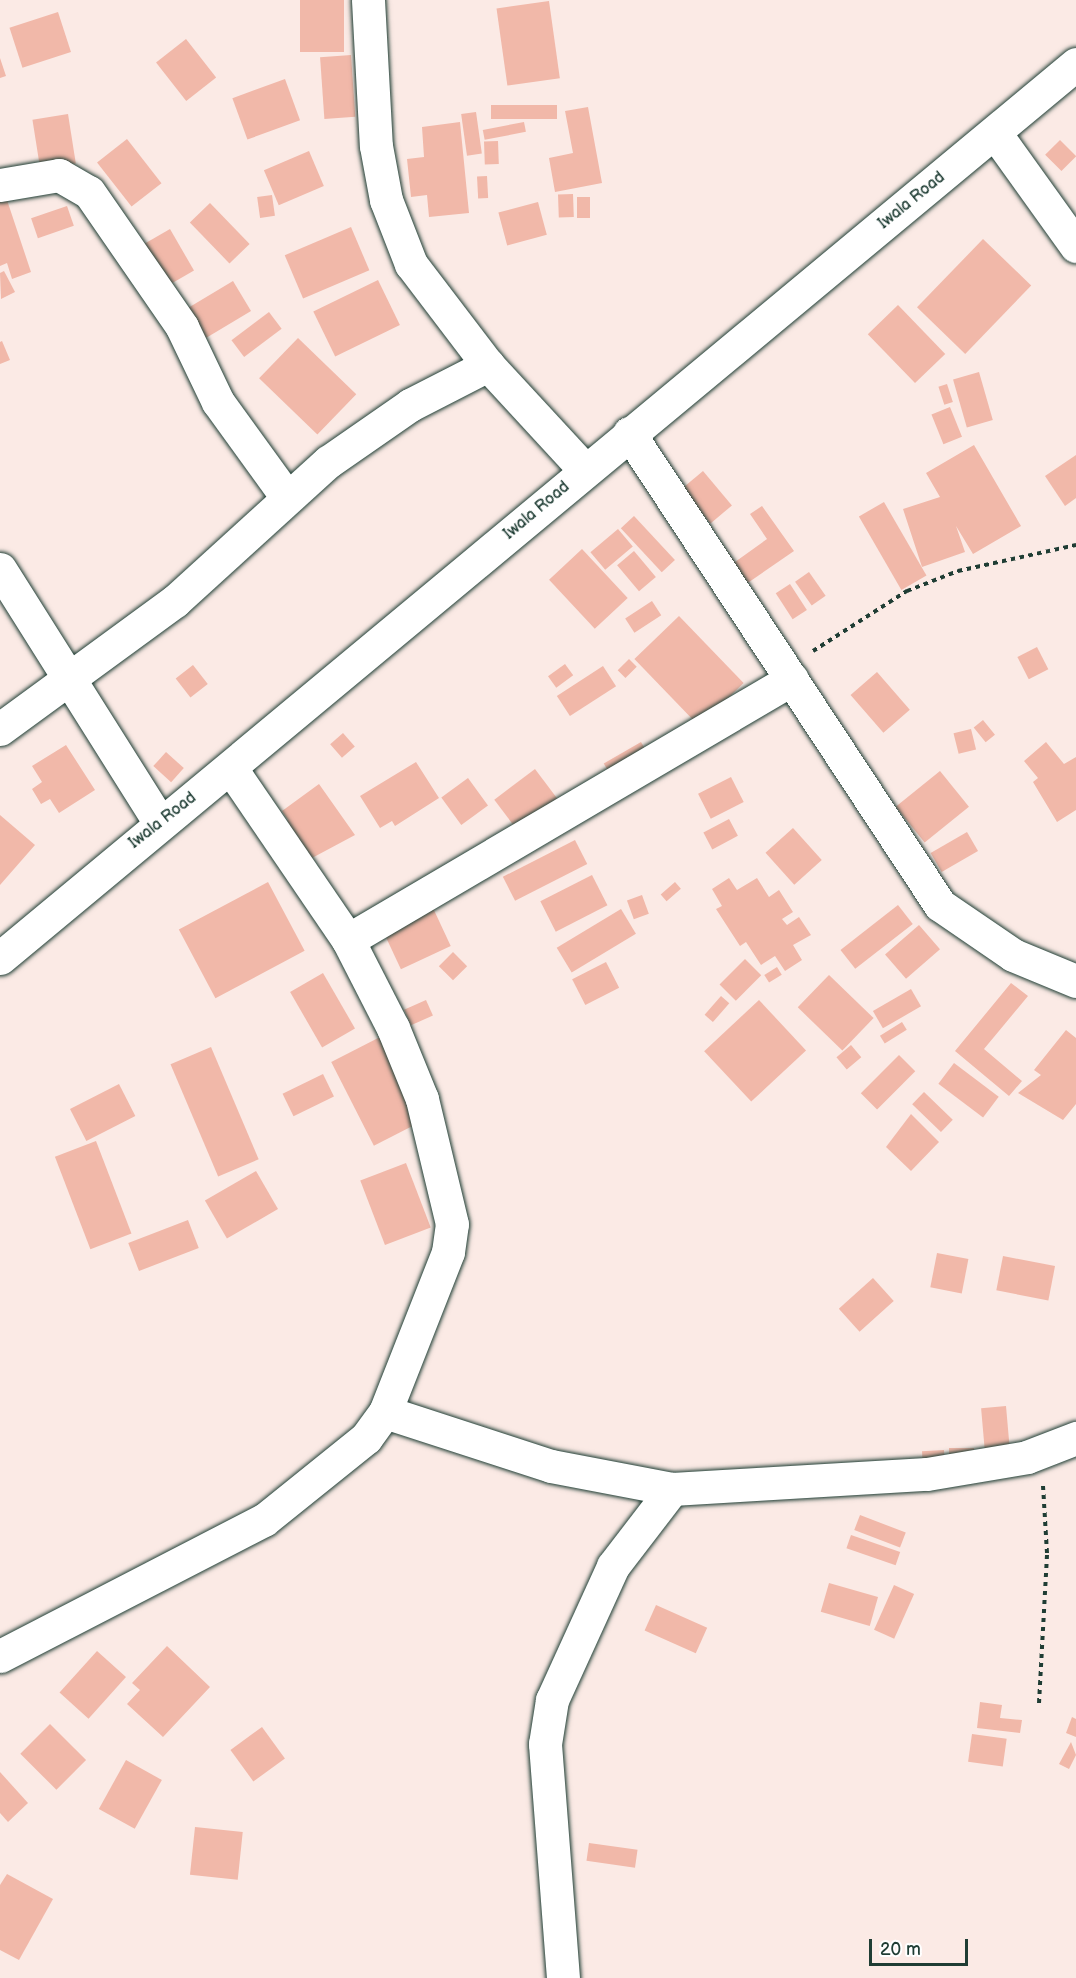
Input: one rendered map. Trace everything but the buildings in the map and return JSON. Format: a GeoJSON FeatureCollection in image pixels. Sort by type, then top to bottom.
{"type":"FeatureCollection","features":[{"type":"Feature","properties":{"kind":"street"},"geometry":{"type":"LineString","coordinates":[[368,0],[376,146],[386,200],[411,264],[488,365],[585,470]]}},
{"type":"Feature","properties":{"kind":"street","name":"Iwala Road"},"geometry":{"type":"LineString","coordinates":[[0,958],[159,821],[232,770],[629,433],[1076,64]]}},
{"type":"Feature","properties":{"kind":"street"},"geometry":{"type":"LineString","coordinates":[[994,133],[1076,246]]}},
{"type":"Feature","properties":{"kind":"street"},"geometry":{"type":"LineString","coordinates":[[0,185],[59,175],[89,192],[182,327],[218,402],[286,496]]}},
{"type":"Feature","properties":{"kind":"street"},"geometry":{"type":"LineString","coordinates":[[0,729],[175,601],[286,496],[410,405],[488,365]]}},
{"type":"Feature","properties":{"kind":"street"},"geometry":{"type":"LineString","coordinates":[[629,433],[940,905],[1013,954],[1076,981]]}},
{"type":"Feature","properties":{"kind":"street"},"geometry":{"type":"LineString","coordinates":[[0,569],[159,821]]}},
{"type":"Feature","properties":{"kind":"street"},"geometry":{"type":"LineString","coordinates":[[348,940],[792,679]]}},
{"type":"Feature","properties":{"kind":"street"},"geometry":{"type":"LineString","coordinates":[[0,1656],[264,1520],[326,1475],[366,1438],[385,1412],[448,1252],[452,1224],[422,1099],[348,940],[232,770]]}},
{"type":"Feature","properties":{"kind":"street"},"geometry":{"type":"LineString","coordinates":[[385,1412],[551,1466],[672,1489],[927,1474],[1041,1452],[1076,1438]]}},
{"type":"Feature","properties":{"kind":"street"},"geometry":{"type":"LineString","coordinates":[[563,1978],[545,1744],[552,1700],[613,1566],[672,1489]]}},
{"type":"Feature","properties":{"kind":"path"},"geometry":{"type":"LineString","coordinates":[[792,679],[815,649],[906,591],[958,571],[1076,545]]}},
{"type":"Feature","properties":{"kind":"path"},"geometry":{"type":"LineString","coordinates":[[1040,1703],[1038,1642],[1047,1553],[1041,1452]]}}]}
